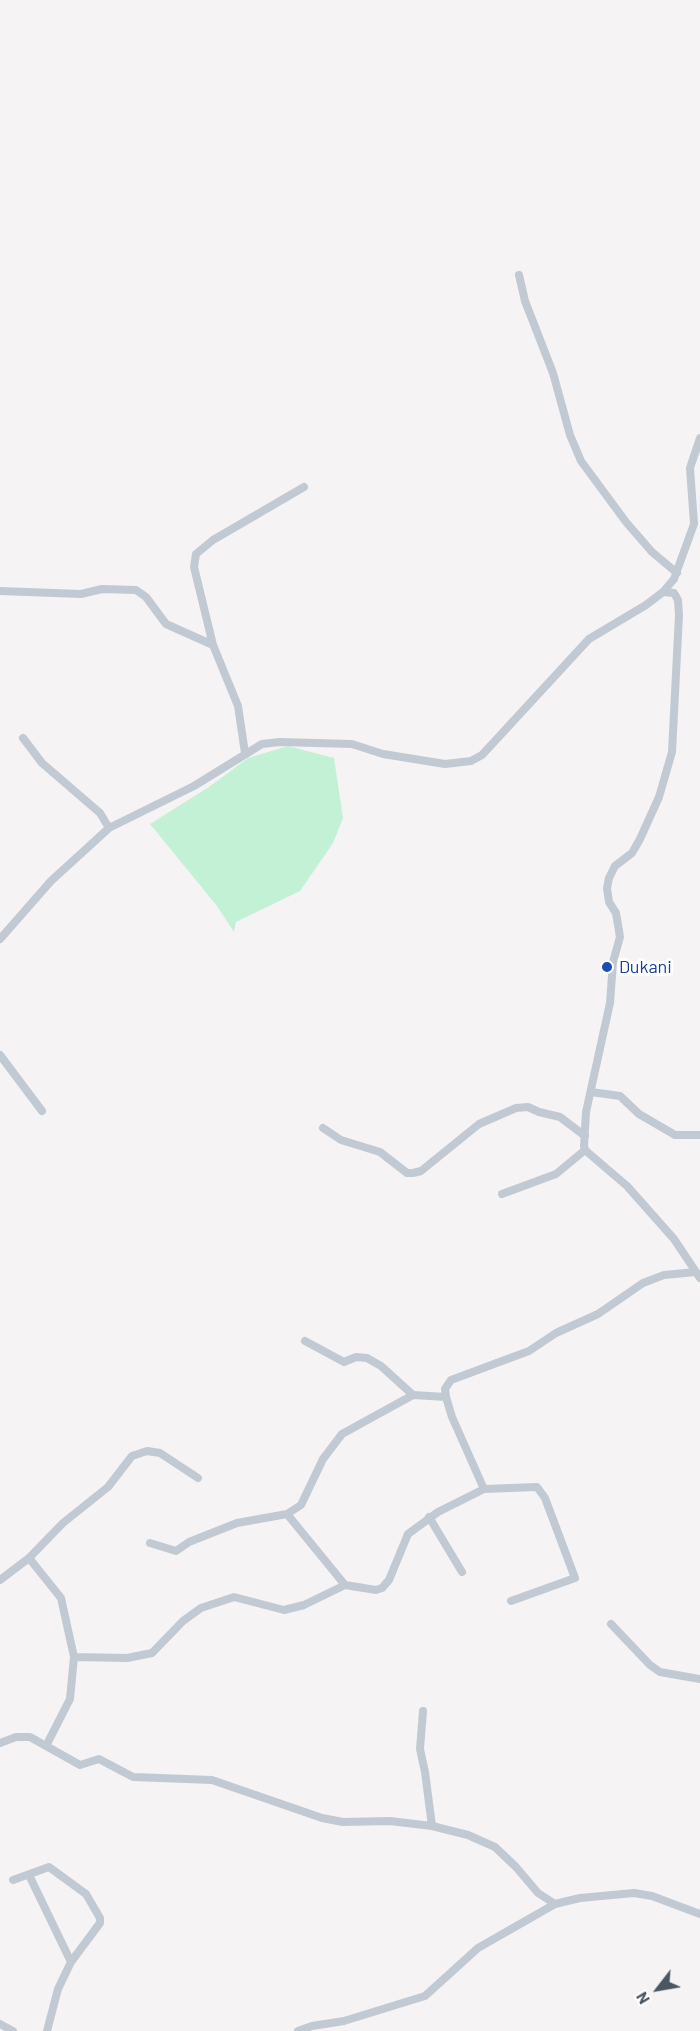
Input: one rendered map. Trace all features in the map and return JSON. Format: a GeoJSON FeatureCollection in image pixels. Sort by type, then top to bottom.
{"type":"FeatureCollection","features":[{"type":"Feature","properties":{"kind":"street"},"geometry":{"type":"LineString","coordinates":[[519,275],[525,301],[553,374],[570,435],[581,461],[633,530],[652,552],[677,573]]}},
{"type":"Feature","properties":{"kind":"street"},"geometry":{"type":"LineString","coordinates":[[0,939],[51,881],[110,828],[194,786],[262,744],[344,743],[412,761],[445,764],[471,761],[496,743],[589,639],[663,592],[677,573],[694,524],[690,468],[700,438]]}},
{"type":"Feature","properties":{"kind":"street"},"geometry":{"type":"LineString","coordinates":[[245,753],[238,706],[213,645],[194,567],[196,554],[213,540],[304,487]]}},
{"type":"Feature","properties":{"kind":"street"},"geometry":{"type":"LineString","coordinates":[[0,591],[81,594],[102,589],[136,590],[146,597],[166,624],[213,645]]}},
{"type":"Feature","properties":{"kind":"street"},"geometry":{"type":"LineString","coordinates":[[663,592],[674,593],[678,600],[679,615],[672,752],[658,797],[640,839],[630,855],[615,866],[609,878],[609,902],[616,913],[621,937],[613,962],[610,1003],[598,1050],[585,1136],[585,1150],[627,1186],[674,1239],[698,1275]]}},
{"type":"Feature","properties":{"kind":"street"},"geometry":{"type":"LineString","coordinates":[[23,738],[42,763],[100,813],[110,828]]}},
{"type":"Feature","properties":{"kind":"street"},"geometry":{"type":"LineString","coordinates":[[0,1055],[42,1111]]}},
{"type":"Feature","properties":{"kind":"street"},"geometry":{"type":"LineString","coordinates":[[591,1092],[620,1096],[639,1114],[675,1135],[700,1135]]}},
{"type":"Feature","properties":{"kind":"street"},"geometry":{"type":"LineString","coordinates":[[323,1128],[341,1140],[380,1152],[407,1173],[421,1171],[479,1124],[516,1108],[528,1107],[560,1117],[585,1136]]}},
{"type":"Feature","properties":{"kind":"street"},"geometry":{"type":"LineString","coordinates":[[502,1194],[556,1174],[585,1150]]}},
{"type":"Feature","properties":{"kind":"street"},"geometry":{"type":"LineString","coordinates":[[484,1489],[452,1417],[446,1397],[446,1389],[457,1376],[529,1351],[556,1333],[598,1314],[634,1287],[664,1275],[698,1275]]}},
{"type":"Feature","properties":{"kind":"street"},"geometry":{"type":"LineString","coordinates":[[305,1341],[344,1362],[356,1358],[367,1358],[381,1366],[412,1395]]}},
{"type":"Feature","properties":{"kind":"street"},"geometry":{"type":"LineString","coordinates":[[150,1543],[176,1551],[189,1542],[237,1523],[287,1514],[301,1506],[323,1459],[342,1434],[412,1395],[446,1397]]}},
{"type":"Feature","properties":{"kind":"street"},"geometry":{"type":"LineString","coordinates":[[0,1580],[29,1558],[63,1523],[108,1487],[132,1456],[147,1451],[160,1454],[198,1478]]}},
{"type":"Feature","properties":{"kind":"street"},"geometry":{"type":"LineString","coordinates":[[287,1514],[345,1585],[361,1590],[382,1588],[389,1580],[408,1534],[429,1517],[484,1489],[537,1487],[545,1498],[576,1574],[571,1581],[511,1601]]}},
{"type":"Feature","properties":{"kind":"street"},"geometry":{"type":"LineString","coordinates":[[429,1517],[462,1572]]}},
{"type":"Feature","properties":{"kind":"street"},"geometry":{"type":"LineString","coordinates":[[29,1558],[62,1598],[74,1657],[70,1699],[46,1746]]}},
{"type":"Feature","properties":{"kind":"street"},"geometry":{"type":"LineString","coordinates":[[74,1657],[127,1658],[152,1653],[183,1621],[201,1608],[234,1597],[284,1610],[304,1605],[345,1585]]}},
{"type":"Feature","properties":{"kind":"street"},"geometry":{"type":"LineString","coordinates":[[611,1624],[650,1665],[660,1672],[700,1679]]}},
{"type":"Feature","properties":{"kind":"street"},"geometry":{"type":"LineString","coordinates":[[423,1711],[420,1749],[432,1826]]}},
{"type":"Feature","properties":{"kind":"street"},"geometry":{"type":"LineString","coordinates":[[0,1743],[23,1736],[80,1765],[99,1759],[133,1777],[212,1780],[322,1818],[343,1822],[390,1821],[432,1826],[468,1835],[495,1847],[538,1893],[555,1904]]}},
{"type":"Feature","properties":{"kind":"street"},"geometry":{"type":"LineString","coordinates":[[13,1880],[49,1867],[86,1894],[94,1903],[100,1923],[71,1962],[55,1996],[47,2031]]}},
{"type":"Feature","properties":{"kind":"street"},"geometry":{"type":"LineString","coordinates":[[29,1875],[71,1962]]}},
{"type":"Feature","properties":{"kind":"street"},"geometry":{"type":"LineString","coordinates":[[298,2031],[312,2026],[344,2021],[425,1996],[478,1948],[555,1904],[634,1893],[652,1896],[700,1914]]}},
{"type":"Feature","properties":{"kind":"street"},"geometry":{"type":"LineString","coordinates":[[0,2024],[13,2031]]}},
{"type":"Feature","properties":{"kind":"green space"},"geometry":{"type":"Polygon","coordinates":[[[288,746],[334,758],[343,818],[333,843],[300,891],[236,922],[234,932],[217,906],[150,824],[209,787],[248,758],[288,746]]]}},
{"type":"Feature","properties":{"kind":"place","name":"Dukani"},"geometry":{"type":"Point","coordinates":[607,967]}}]}
